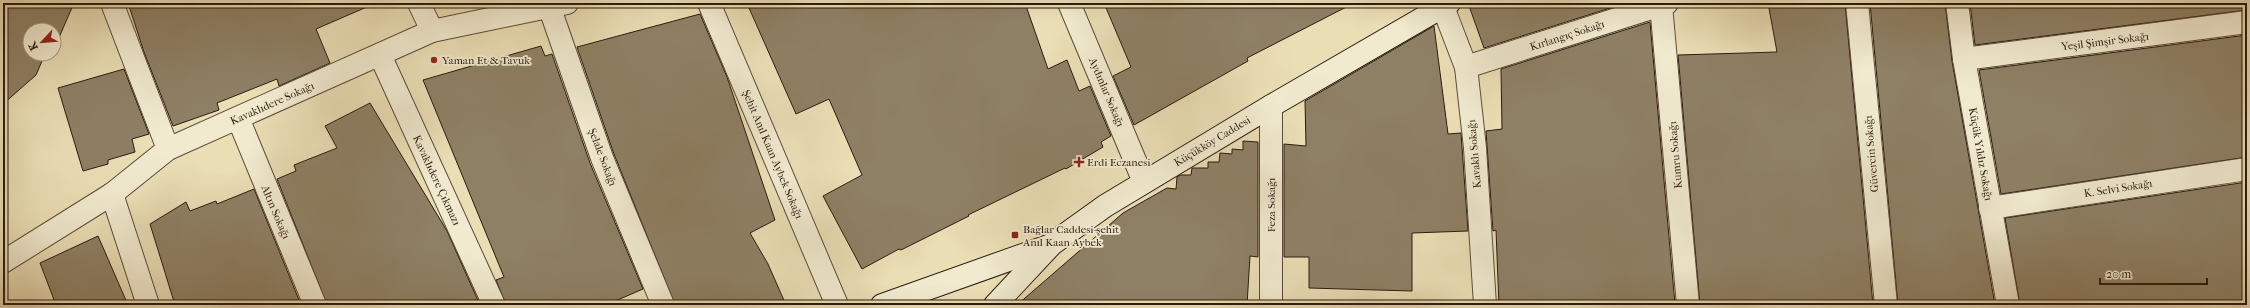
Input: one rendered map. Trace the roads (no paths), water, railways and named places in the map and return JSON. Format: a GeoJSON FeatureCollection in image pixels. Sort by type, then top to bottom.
{"type":"FeatureCollection","features":[{"type":"Feature","properties":{"kind":"street"},"geometry":{"type":"LineString","coordinates":[[112,3],[168,149]]}},
{"type":"Feature","properties":{"kind":"street"},"geometry":{"type":"LineString","coordinates":[[420,3],[432,31]]}},
{"type":"Feature","properties":{"kind":"street","name":"Şehit Anıl Kaan Aybek Sokağı"},"geometry":{"type":"LineString","coordinates":[[709,3],[837,305]]}},
{"type":"Feature","properties":{"kind":"street","name":"Aydınlar Sokağı"},"geometry":{"type":"LineString","coordinates":[[1069,3],[1144,182]]}},
{"type":"Feature","properties":{"kind":"street","name":"Güvercin Sokağı"},"geometry":{"type":"LineString","coordinates":[[1857,3],[1886,305]]}},
{"type":"Feature","properties":{"kind":"street","name":"Küçük Yıldız Sokağı"},"geometry":{"type":"LineString","coordinates":[[1956,3],[1964,59],[2008,305]]}},
{"type":"Feature","properties":{"kind":"street","name":"Kırlangıç Sokağı"},"geometry":{"type":"LineString","coordinates":[[1466,67],[1664,4]]}},
{"type":"Feature","properties":{"kind":"street","name":"Kumru Sokağı"},"geometry":{"type":"LineString","coordinates":[[1664,4],[1688,305]]}},
{"type":"Feature","properties":{"kind":"street","name":"Kavaklıdere Sokağı"},"geometry":{"type":"LineString","coordinates":[[3,262],[112,194],[168,149],[432,31],[558,5]]}},
{"type":"Feature","properties":{"kind":"street","name":"Şelale Sokağı"},"geometry":{"type":"LineString","coordinates":[[558,5],[602,158],[663,305]]}},
{"type":"Feature","properties":{"kind":"street","name":"Küçükköy Caddesi"},"geometry":{"type":"LineString","coordinates":[[995,305],[1052,244],[1144,182],[1271,106],[1446,5]]}},
{"type":"Feature","properties":{"kind":"street","name":"Kavaklı Sokağı"},"geometry":{"type":"LineString","coordinates":[[1446,5],[1466,67],[1475,148],[1484,305]]}},
{"type":"Feature","properties":{"kind":"street","name":"Yeşil Şimşir Sokağı"},"geometry":{"type":"LineString","coordinates":[[1964,59],[2247,22]]}},
{"type":"Feature","properties":{"kind":"street","name":"Kavaklıdere Çıkmazı"},"geometry":{"type":"LineString","coordinates":[[380,55],[494,305]]}},
{"type":"Feature","properties":{"kind":"street","name":"Feza Sokağı"},"geometry":{"type":"LineString","coordinates":[[1271,106],[1271,305]]}},
{"type":"Feature","properties":{"kind":"street","name":"Altın Sokağı"},"geometry":{"type":"LineString","coordinates":[[238,118],[315,305]]}},
{"type":"Feature","properties":{"kind":"street","name":"K. Selvi Sokağı"},"geometry":{"type":"LineString","coordinates":[[1990,208],[2247,169]]}},
{"type":"Feature","properties":{"kind":"street"},"geometry":{"type":"LineString","coordinates":[[112,194],[148,305]]}},
{"type":"Feature","properties":{"kind":"street"},"geometry":{"type":"LineString","coordinates":[[882,305],[1052,244]]}},
{"type":"Feature","properties":{"kind":"place","name":"Yaman Et & Tavuk"},"geometry":{"type":"Point","coordinates":[434,60]}},
{"type":"Feature","properties":{"kind":"place","name":"Erdi Eczanesi"},"geometry":{"type":"Point","coordinates":[1079,162]}},
{"type":"Feature","properties":{"kind":"place","name":"Bağlar Caddesi-şehit Anıl Kaan Aybek"},"geometry":{"type":"Point","coordinates":[1015,235]}}]}
